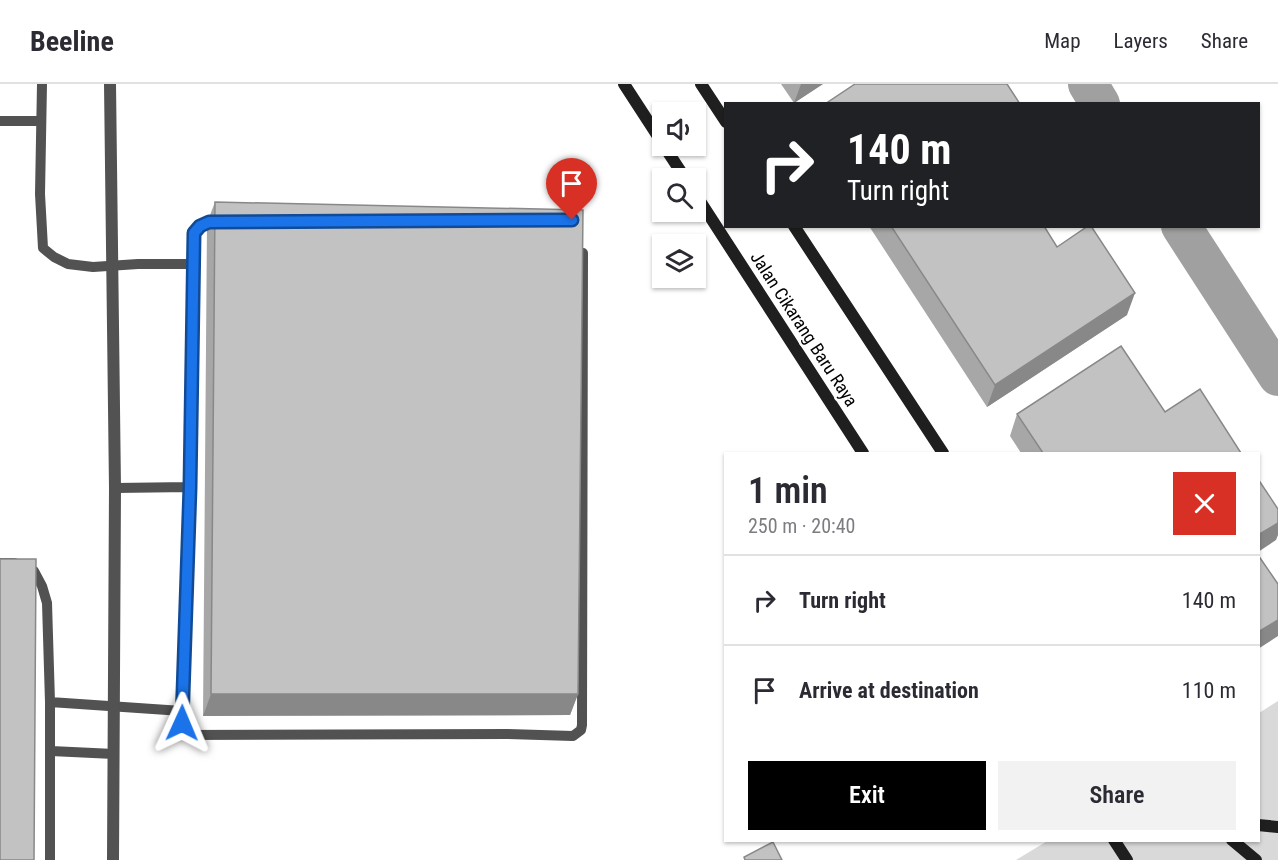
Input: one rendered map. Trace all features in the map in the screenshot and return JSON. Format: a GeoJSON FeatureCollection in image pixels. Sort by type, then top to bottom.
{"type":"FeatureCollection","features":[{"type":"Feature","properties":{"kind":"main road"},"geometry":{"type":"LineString","coordinates":[[624,84],[652,128]]}},
{"type":"Feature","properties":{"kind":"main road"},"geometry":{"type":"LineString","coordinates":[[701,84],[724,119]]}},
{"type":"Feature","properties":{"kind":"main road","name":"Jalan Cikarang Baru Raya"},"geometry":{"type":"LineString","coordinates":[[706,210],[862,452]]}},
{"type":"Feature","properties":{"kind":"main road"},"geometry":{"type":"LineString","coordinates":[[795,228],[941,452]]}},
{"type":"Feature","properties":{"kind":"main road"},"geometry":{"type":"LineString","coordinates":[[1260,825],[1278,827]]}},
{"type":"Feature","properties":{"kind":"main road"},"geometry":{"type":"LineString","coordinates":[[1115,842],[1127,860]]}},
{"type":"Feature","properties":{"kind":"main road"},"geometry":{"type":"LineString","coordinates":[[1234,842],[1256,860]]}},
{"type":"Feature","properties":{"kind":"street"},"geometry":{"type":"LineString","coordinates":[[110,84],[115,488],[113,860]]}},
{"type":"Feature","properties":{"kind":"lane"},"geometry":{"type":"LineString","coordinates":[[42,84],[40,194],[44,248],[54,257],[68,264],[93,267],[194,264]]}},
{"type":"Feature","properties":{"kind":"lane"},"geometry":{"type":"LineString","coordinates":[[0,121],[40,121]]}},
{"type":"Feature","properties":{"kind":"lane"},"geometry":{"type":"LineString","coordinates":[[232,222],[209,222],[200,226],[194,233],[190,487],[182,735],[508,734],[573,736],[581,730],[583,244]]}},
{"type":"Feature","properties":{"kind":"lane"},"geometry":{"type":"LineString","coordinates":[[115,488],[190,487]]}},
{"type":"Feature","properties":{"kind":"lane"},"geometry":{"type":"LineString","coordinates":[[0,563],[14,563],[34,571],[42,586],[46,603],[51,751],[50,860]]}},
{"type":"Feature","properties":{"kind":"lane"},"geometry":{"type":"LineString","coordinates":[[50,702],[182,711]]}},
{"type":"Feature","properties":{"kind":"lane"},"geometry":{"type":"LineString","coordinates":[[51,751],[114,754]]}},
{"type":"Feature","properties":{"kind":"shaded area"},"geometry":{"type":"Polygon","coordinates":[[[1278,701],[1278,860],[1016,860],[1046,842],[1260,842],[1260,712],[1278,701]]]}},
{"type":"Feature","properties":{"kind":"building"},"geometry":{"type":"Polygon","coordinates":[[[855,84],[1007,84],[1019,102],[828,102],[855,84]]]}},
{"type":"Feature","properties":{"kind":"building"},"geometry":{"type":"Polygon","coordinates":[[[215,202],[583,210],[578,694],[211,694],[215,202]]]}},
{"type":"Feature","properties":{"kind":"building"},"geometry":{"type":"Polygon","coordinates":[[[892,228],[1045,228],[1057,247],[1085,228],[1092,228],[1135,293],[995,385],[892,228]]]}},
{"type":"Feature","properties":{"kind":"building"},"geometry":{"type":"Polygon","coordinates":[[[1121,346],[1165,412],[1200,389],[1240,452],[1042,452],[1017,414],[1121,346]]]}},
{"type":"Feature","properties":{"kind":"building"},"geometry":{"type":"Polygon","coordinates":[[[1260,482],[1278,509],[1278,523],[1260,534],[1260,482]]]}},
{"type":"Feature","properties":{"kind":"building"},"geometry":{"type":"Polygon","coordinates":[[[1260,558],[1278,584],[1278,620],[1260,631],[1260,558]]]}},
{"type":"Feature","properties":{"kind":"building"},"geometry":{"type":"Polygon","coordinates":[[[0,559],[36,559],[34,860],[0,860],[0,559]]]}},
{"type":"Feature","properties":{"kind":"building"},"geometry":{"type":"Polygon","coordinates":[[[773,842],[782,860],[745,860],[744,857],[773,842]]]}},
{"type":"Feature","properties":{"kind":"waterway"},"geometry":{"type":"LineString","coordinates":[[1088,84],[1099,102]]}},
{"type":"Feature","properties":{"kind":"waterway"},"geometry":{"type":"LineString","coordinates":[[1182,228],[1278,376]]}},
{"type":"Feature","properties":{"kind":"route"},"geometry":{"type":"LineString","coordinates":[[182,723],[190,487],[194,233],[200,226],[209,222],[572,220]]}}]}
